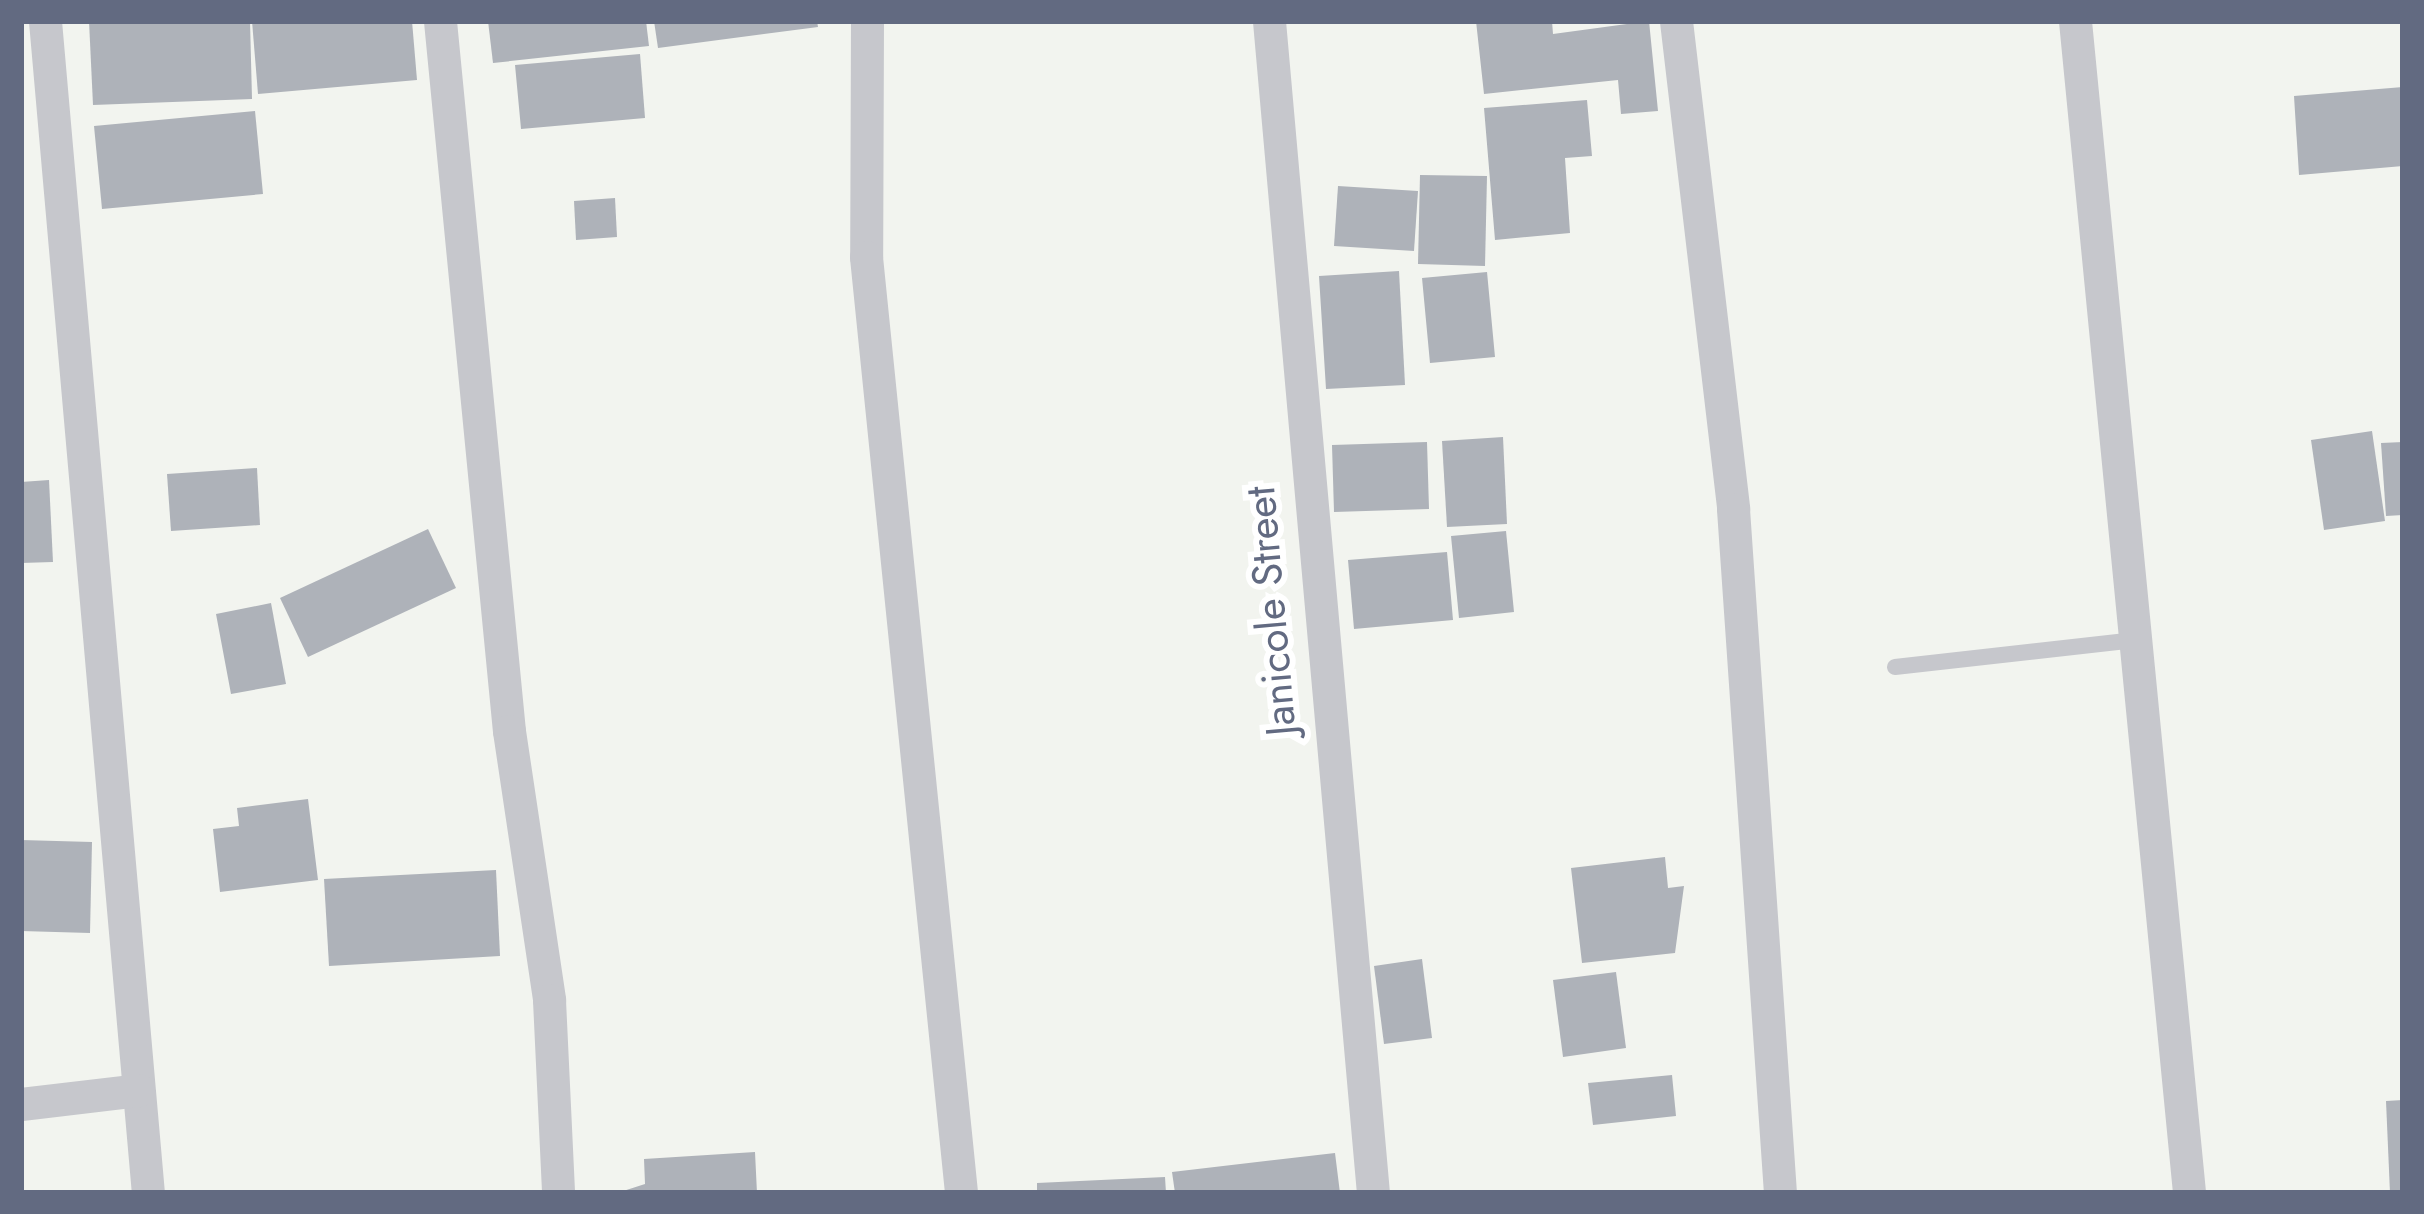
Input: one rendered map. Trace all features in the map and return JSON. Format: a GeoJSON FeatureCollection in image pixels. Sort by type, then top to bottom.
{"type":"FeatureCollection","features":[{"type":"Feature","properties":{"kind":"street"},"geometry":{"type":"LineString","coordinates":[[45,21],[148,1193]]}},
{"type":"Feature","properties":{"kind":"street"},"geometry":{"type":"LineString","coordinates":[[440,21],[509,731],[549,1000],[558,1193]]}},
{"type":"Feature","properties":{"kind":"street"},"geometry":{"type":"LineString","coordinates":[[867,21],[866,257],[961,1193]]}},
{"type":"Feature","properties":{"kind":"street","name":"Janicole Street"},"geometry":{"type":"LineString","coordinates":[[1268,21],[1373,1193]]}},
{"type":"Feature","properties":{"kind":"street"},"geometry":{"type":"LineString","coordinates":[[1676,21],[1733,509],[1780,1193]]}},
{"type":"Feature","properties":{"kind":"street"},"geometry":{"type":"LineString","coordinates":[[2074,21],[2189,1193]]}},
{"type":"Feature","properties":{"kind":"street"},"geometry":{"type":"LineString","coordinates":[[21,1104],[139,1090]]}},
{"type":"Feature","properties":{"kind":"lane"},"geometry":{"type":"LineString","coordinates":[[1895,667],[2137,640]]}},
{"type":"Feature","properties":{"kind":"building"},"geometry":{"type":"Polygon","coordinates":[[[89,21],[250,21],[252,99],[93,105],[89,21]]]}},
{"type":"Feature","properties":{"kind":"building"},"geometry":{"type":"Polygon","coordinates":[[[252,21],[412,21],[417,80],[258,94],[252,21]]]}},
{"type":"Feature","properties":{"kind":"building"},"geometry":{"type":"Polygon","coordinates":[[[488,21],[646,21],[649,46],[493,63],[488,21]]]}},
{"type":"Feature","properties":{"kind":"building"},"geometry":{"type":"Polygon","coordinates":[[[654,21],[817,21],[818,27],[658,48],[654,21]]]}},
{"type":"Feature","properties":{"kind":"building"},"geometry":{"type":"Polygon","coordinates":[[[1476,21],[1552,21],[1553,34],[1649,21],[1658,111],[1621,114],[1618,80],[1484,94],[1476,21]]]}},
{"type":"Feature","properties":{"kind":"building"},"geometry":{"type":"Polygon","coordinates":[[[640,54],[645,118],[521,129],[515,65],[640,54]]]}},
{"type":"Feature","properties":{"kind":"building"},"geometry":{"type":"Polygon","coordinates":[[[2403,87],[2403,166],[2299,175],[2294,96],[2403,87]]]}},
{"type":"Feature","properties":{"kind":"building"},"geometry":{"type":"Polygon","coordinates":[[[1587,100],[1592,156],[1565,158],[1570,233],[1495,240],[1484,108],[1587,100]]]}},
{"type":"Feature","properties":{"kind":"building"},"geometry":{"type":"Polygon","coordinates":[[[255,111],[263,194],[102,209],[94,126],[255,111]]]}},
{"type":"Feature","properties":{"kind":"building"},"geometry":{"type":"Polygon","coordinates":[[[1420,175],[1487,176],[1485,266],[1418,264],[1420,175]]]}},
{"type":"Feature","properties":{"kind":"building"},"geometry":{"type":"Polygon","coordinates":[[[1338,186],[1418,191],[1414,251],[1334,246],[1338,186]]]}},
{"type":"Feature","properties":{"kind":"building"},"geometry":{"type":"Polygon","coordinates":[[[615,198],[617,237],[576,240],[574,201],[615,198]]]}},
{"type":"Feature","properties":{"kind":"building"},"geometry":{"type":"Polygon","coordinates":[[[1399,271],[1405,385],[1326,389],[1319,276],[1399,271]]]}},
{"type":"Feature","properties":{"kind":"building"},"geometry":{"type":"Polygon","coordinates":[[[1487,272],[1495,357],[1430,363],[1422,278],[1487,272]]]}},
{"type":"Feature","properties":{"kind":"building"},"geometry":{"type":"Polygon","coordinates":[[[2372,431],[2385,521],[2324,530],[2311,440],[2372,431]]]}},
{"type":"Feature","properties":{"kind":"building"},"geometry":{"type":"Polygon","coordinates":[[[1503,437],[1507,524],[1447,527],[1442,441],[1503,437]]]}},
{"type":"Feature","properties":{"kind":"building"},"geometry":{"type":"Polygon","coordinates":[[[1427,442],[1429,509],[1334,512],[1332,445],[1427,442]]]}},
{"type":"Feature","properties":{"kind":"building"},"geometry":{"type":"Polygon","coordinates":[[[2403,442],[2403,515],[2386,516],[2381,443],[2403,442]]]}},
{"type":"Feature","properties":{"kind":"building"},"geometry":{"type":"Polygon","coordinates":[[[257,468],[260,525],[171,531],[167,474],[257,468]]]}},
{"type":"Feature","properties":{"kind":"building"},"geometry":{"type":"Polygon","coordinates":[[[49,480],[53,562],[21,563],[21,482],[49,480]]]}},
{"type":"Feature","properties":{"kind":"building"},"geometry":{"type":"Polygon","coordinates":[[[428,529],[456,588],[308,657],[280,598],[428,529]]]}},
{"type":"Feature","properties":{"kind":"building"},"geometry":{"type":"Polygon","coordinates":[[[1506,531],[1514,612],[1459,618],[1451,536],[1506,531]]]}},
{"type":"Feature","properties":{"kind":"building"},"geometry":{"type":"Polygon","coordinates":[[[1447,552],[1453,620],[1354,629],[1348,560],[1447,552]]]}},
{"type":"Feature","properties":{"kind":"building"},"geometry":{"type":"Polygon","coordinates":[[[271,603],[286,684],[231,694],[216,614],[271,603]]]}},
{"type":"Feature","properties":{"kind":"building"},"geometry":{"type":"Polygon","coordinates":[[[308,799],[318,880],[220,892],[213,829],[239,826],[237,808],[308,799]]]}},
{"type":"Feature","properties":{"kind":"building"},"geometry":{"type":"Polygon","coordinates":[[[21,840],[92,842],[90,933],[21,931],[21,840]]]}},
{"type":"Feature","properties":{"kind":"building"},"geometry":{"type":"Polygon","coordinates":[[[1665,857],[1668,888],[1684,886],[1675,953],[1582,963],[1571,868],[1665,857]]]}},
{"type":"Feature","properties":{"kind":"building"},"geometry":{"type":"Polygon","coordinates":[[[496,870],[500,956],[329,966],[324,879],[496,870]]]}},
{"type":"Feature","properties":{"kind":"building"},"geometry":{"type":"Polygon","coordinates":[[[1422,959],[1432,1038],[1384,1044],[1374,966],[1422,959]]]}},
{"type":"Feature","properties":{"kind":"building"},"geometry":{"type":"Polygon","coordinates":[[[1616,972],[1626,1048],[1563,1057],[1553,980],[1616,972]]]}},
{"type":"Feature","properties":{"kind":"building"},"geometry":{"type":"Polygon","coordinates":[[[1672,1075],[1676,1116],[1593,1125],[1588,1083],[1672,1075]]]}},
{"type":"Feature","properties":{"kind":"building"},"geometry":{"type":"Polygon","coordinates":[[[2403,1100],[2403,1193],[2390,1193],[2386,1101],[2403,1100]]]}},
{"type":"Feature","properties":{"kind":"building"},"geometry":{"type":"Polygon","coordinates":[[[755,1152],[757,1193],[617,1193],[645,1184],[644,1159],[755,1152]]]}},
{"type":"Feature","properties":{"kind":"building"},"geometry":{"type":"Polygon","coordinates":[[[1335,1153],[1340,1193],[1175,1193],[1172,1172],[1335,1153]]]}},
{"type":"Feature","properties":{"kind":"building"},"geometry":{"type":"Polygon","coordinates":[[[1165,1177],[1166,1193],[1037,1193],[1037,1183],[1165,1177]]]}}]}
